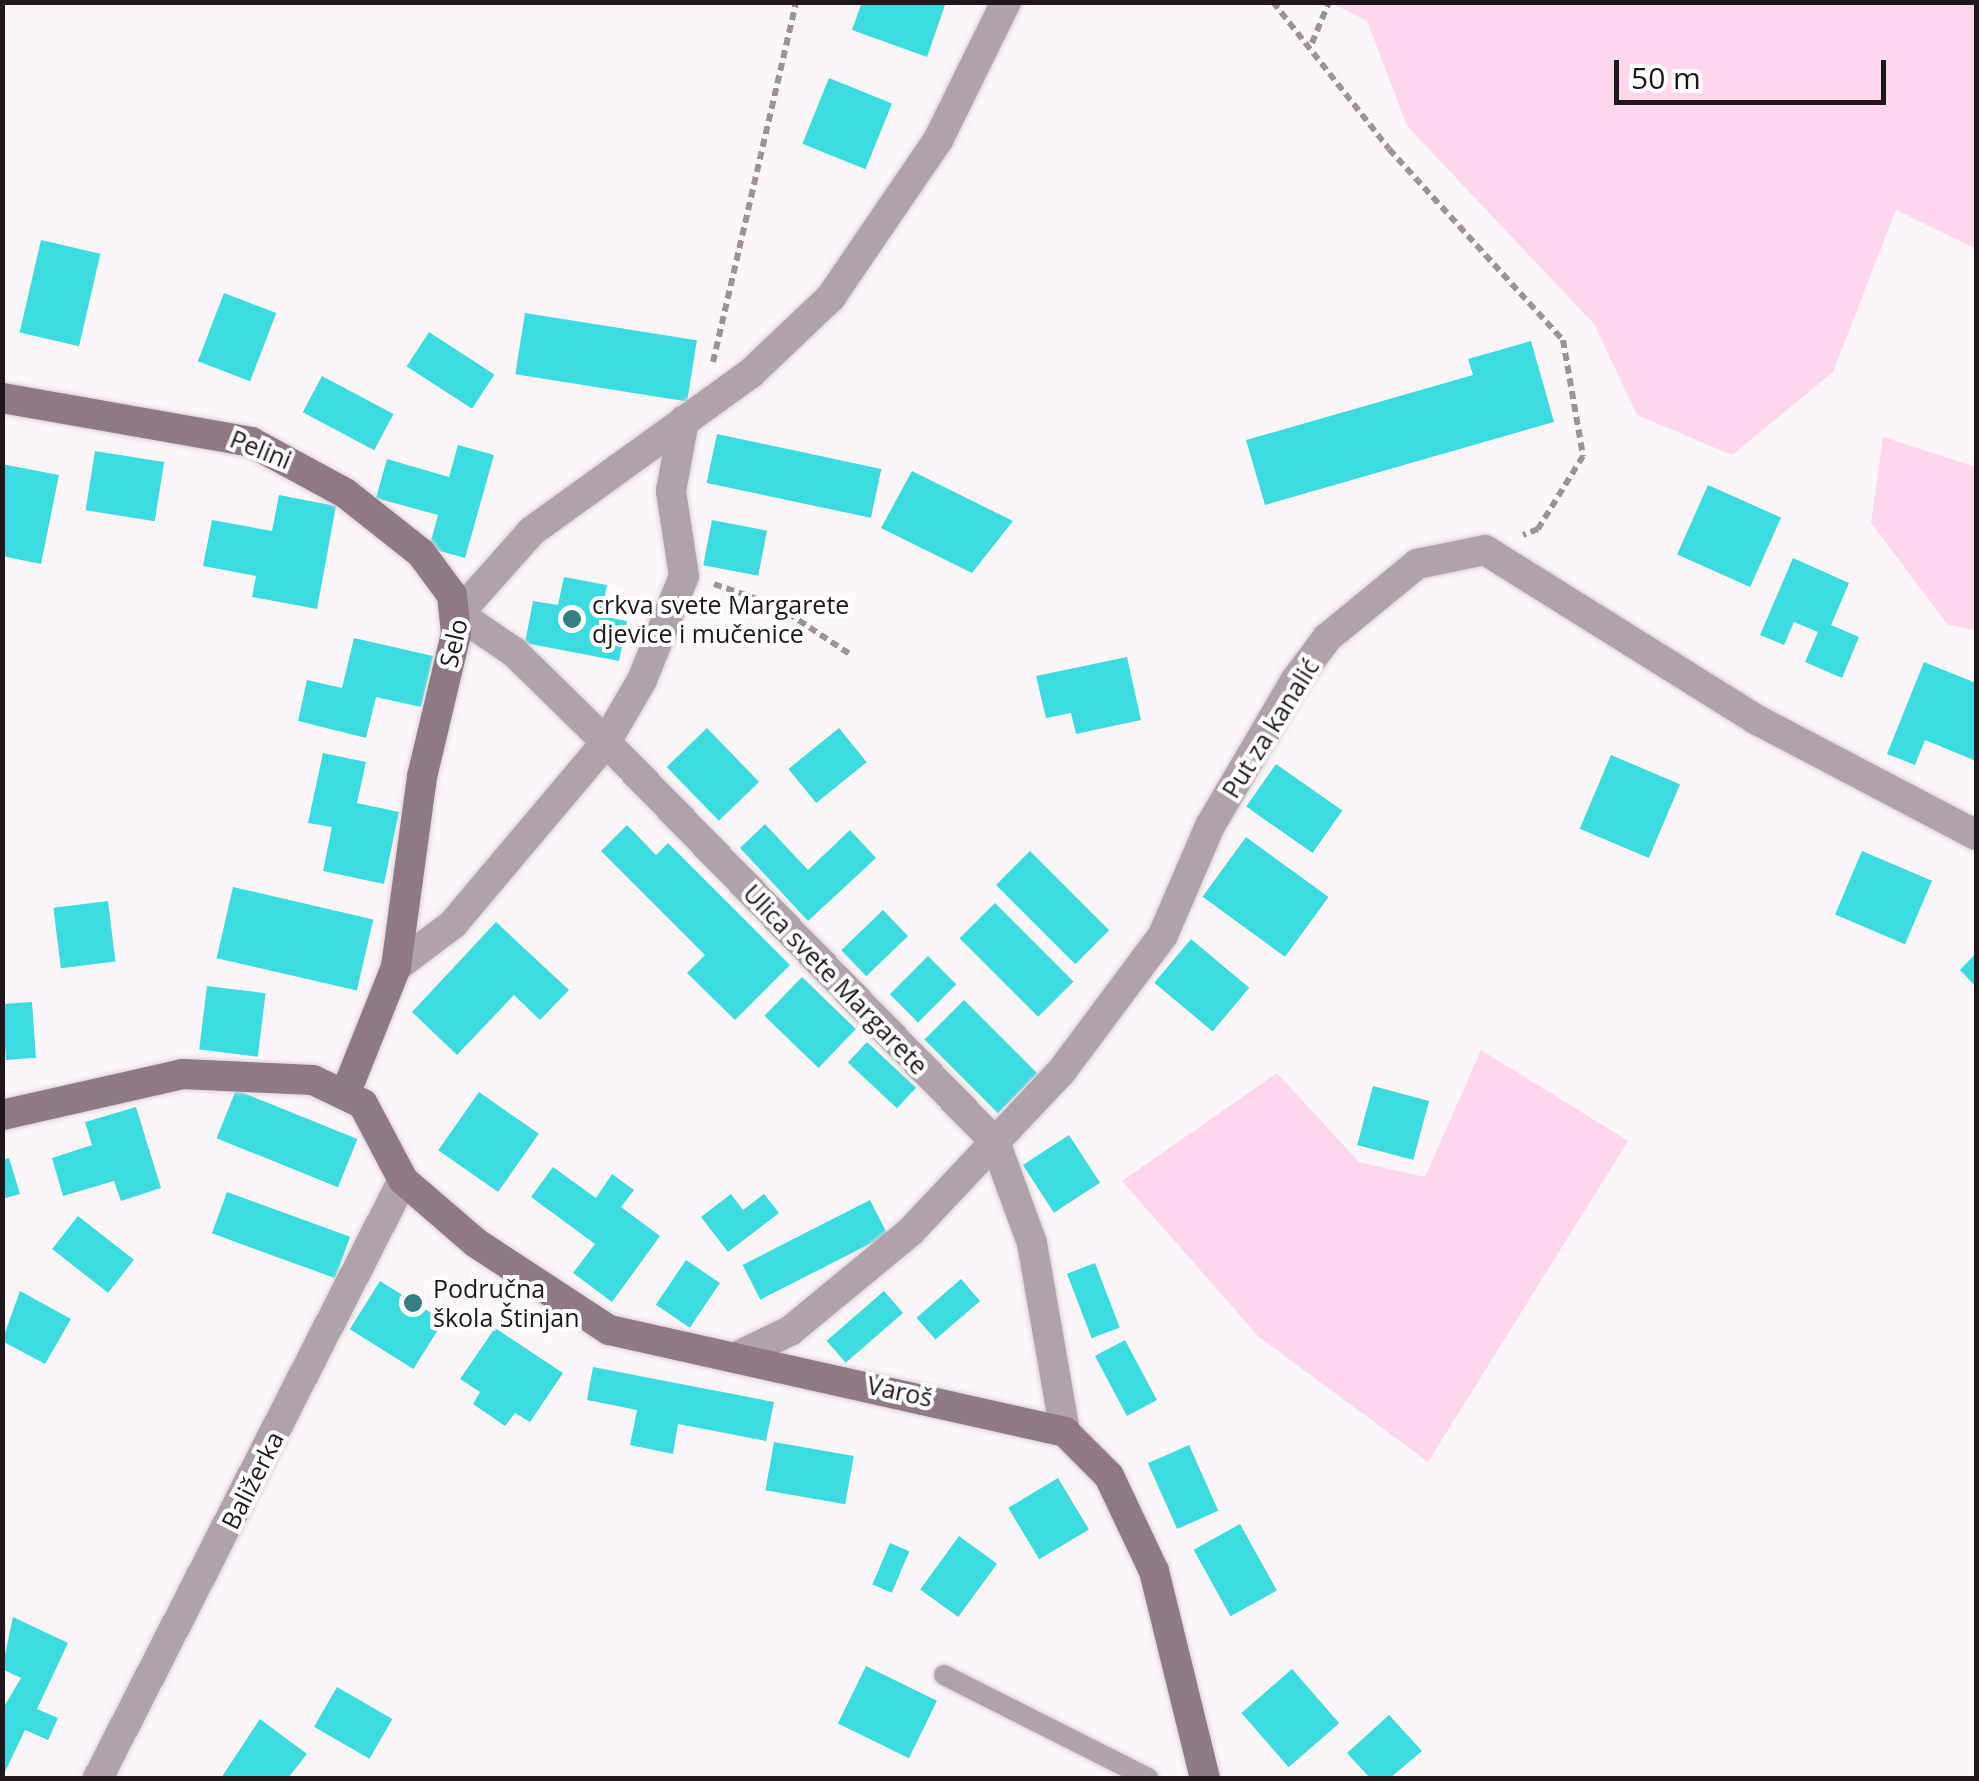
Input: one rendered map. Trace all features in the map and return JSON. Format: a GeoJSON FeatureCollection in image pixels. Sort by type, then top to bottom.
{"type":"FeatureCollection","features":[{"type":"Feature","properties":{"kind":"main road","name":"Pelini"},"geometry":{"type":"LineString","coordinates":[[2,398],[205,428],[294,460],[421,553],[458,614]]}},
{"type":"Feature","properties":{"kind":"main road","name":"Selo"},"geometry":{"type":"LineString","coordinates":[[346,1092],[396,968],[458,614]]}},
{"type":"Feature","properties":{"kind":"main road"},"geometry":{"type":"LineString","coordinates":[[2,1115],[130,1081],[232,1070],[346,1092],[378,1120],[403,1180]]}},
{"type":"Feature","properties":{"kind":"main road","name":"Varoš"},"geometry":{"type":"LineString","coordinates":[[403,1180],[513,1271],[594,1322],[1065,1432]]}},
{"type":"Feature","properties":{"kind":"main road"},"geometry":{"type":"LineString","coordinates":[[1065,1432],[1109,1476],[1154,1571],[1205,1778]]}},
{"type":"Feature","properties":{"kind":"street","name":"Selo"},"geometry":{"type":"LineString","coordinates":[[458,614],[532,531],[715,398],[831,297],[938,140],[1006,2]]}},
{"type":"Feature","properties":{"kind":"street"},"geometry":{"type":"LineString","coordinates":[[396,968],[453,924],[606,742],[642,680],[684,576],[671,491],[684,420]]}},
{"type":"Feature","properties":{"kind":"street"},"geometry":{"type":"LineString","coordinates":[[1485,550],[1759,721],[1976,835]]}},
{"type":"Feature","properties":{"kind":"street","name":"Put za kanalić"},"geometry":{"type":"LineString","coordinates":[[738,1356],[822,1306],[995,1142],[1061,1072],[1163,934],[1243,764],[1326,638],[1416,564],[1485,550]]}},
{"type":"Feature","properties":{"kind":"street","name":"Ulica svete Margarete"},"geometry":{"type":"LineString","coordinates":[[458,614],[514,652],[606,742],[995,1142],[1032,1242],[1065,1432]]}},
{"type":"Feature","properties":{"kind":"street","name":"Baližerka"},"geometry":{"type":"LineString","coordinates":[[98,1778],[403,1180]]}},
{"type":"Feature","properties":{"kind":"lane"},"geometry":{"type":"LineString","coordinates":[[944,1675],[1148,1778]]}},
{"type":"Feature","properties":{"kind":"path"},"geometry":{"type":"LineString","coordinates":[[715,398],[710,372],[796,2]]}},
{"type":"Feature","properties":{"kind":"path"},"geometry":{"type":"LineString","coordinates":[[1272,2],[1312,43],[1389,149],[1564,340],[1583,456],[1538,529],[1485,550]]}},
{"type":"Feature","properties":{"kind":"path"},"geometry":{"type":"LineString","coordinates":[[1312,43],[1329,2]]}},
{"type":"Feature","properties":{"kind":"path"},"geometry":{"type":"LineString","coordinates":[[684,576],[778,606],[850,656]]}},
{"type":"Feature","properties":{"kind":"shaded area"},"geometry":{"type":"Polygon","coordinates":[[[1331,3],[1976,3],[1976,249],[1896,210],[1833,372],[1732,455],[1637,415],[1594,324],[1407,126],[1367,21],[1331,3]]]}},
{"type":"Feature","properties":{"kind":"shaded area"},"geometry":{"type":"Polygon","coordinates":[[[1883,437],[1976,467],[1976,631],[1947,624],[1871,523],[1883,437]]]}},
{"type":"Feature","properties":{"kind":"shaded area"},"geometry":{"type":"Polygon","coordinates":[[[1481,1050],[1628,1141],[1428,1462],[1258,1336],[1122,1181],[1277,1073],[1359,1162],[1425,1177],[1481,1050]]]}},
{"type":"Feature","properties":{"kind":"building"},"geometry":{"type":"Polygon","coordinates":[[[862,2],[946,2],[927,57],[852,30],[862,2]]]}},
{"type":"Feature","properties":{"kind":"building"},"geometry":{"type":"Polygon","coordinates":[[[829,78],[892,103],[865,169],[802,144],[829,78]]]}},
{"type":"Feature","properties":{"kind":"building"},"geometry":{"type":"Polygon","coordinates":[[[41,240],[100,254],[79,346],[20,333],[41,240]]]}},
{"type":"Feature","properties":{"kind":"building"},"geometry":{"type":"Polygon","coordinates":[[[224,293],[276,313],[250,381],[198,361],[224,293]]]}},
{"type":"Feature","properties":{"kind":"building"},"geometry":{"type":"Polygon","coordinates":[[[525,313],[697,340],[687,401],[515,374],[525,313]]]}},
{"type":"Feature","properties":{"kind":"building"},"geometry":{"type":"Polygon","coordinates":[[[429,332],[494,374],[472,409],[407,366],[429,332]]]}},
{"type":"Feature","properties":{"kind":"building"},"geometry":{"type":"Polygon","coordinates":[[[1531,341],[1554,422],[1265,505],[1246,440],[1473,375],[1468,359],[1531,341]]]}},
{"type":"Feature","properties":{"kind":"building"},"geometry":{"type":"Polygon","coordinates":[[[322,376],[394,414],[374,450],[303,412],[322,376]]]}},
{"type":"Feature","properties":{"kind":"building"},"geometry":{"type":"Polygon","coordinates":[[[717,434],[881,469],[871,518],[707,483],[717,434]]]}},
{"type":"Feature","properties":{"kind":"building"},"geometry":{"type":"Polygon","coordinates":[[[458,445],[494,455],[465,558],[429,548],[438,515],[376,498],[387,459],[449,477],[458,445]]]}},
{"type":"Feature","properties":{"kind":"building"},"geometry":{"type":"Polygon","coordinates":[[[95,451],[164,462],[155,521],[86,510],[95,451]]]}},
{"type":"Feature","properties":{"kind":"building"},"geometry":{"type":"Polygon","coordinates":[[[2,464],[59,475],[41,564],[2,556],[2,464]]]}},
{"type":"Feature","properties":{"kind":"building"},"geometry":{"type":"Polygon","coordinates":[[[912,471],[1013,521],[972,573],[881,528],[912,471]]]}},
{"type":"Feature","properties":{"kind":"building"},"geometry":{"type":"Polygon","coordinates":[[[1708,485],[1781,518],[1750,587],[1677,554],[1708,485]]]}},
{"type":"Feature","properties":{"kind":"building"},"geometry":{"type":"Polygon","coordinates":[[[279,495],[336,506],[317,609],[252,597],[256,576],[203,566],[212,520],[272,531],[279,495]]]}},
{"type":"Feature","properties":{"kind":"building"},"geometry":{"type":"Polygon","coordinates":[[[712,520],[767,531],[758,576],[703,565],[712,520]]]}},
{"type":"Feature","properties":{"kind":"building"},"geometry":{"type":"Polygon","coordinates":[[[1793,558],[1849,583],[1831,625],[1859,637],[1842,678],[1805,662],[1818,632],[1794,622],[1784,645],[1760,635],[1793,558]]]}},
{"type":"Feature","properties":{"kind":"building","name":"crkva svete Margarete djevice i mučenice"},"geometry":{"type":"Polygon","coordinates":[[[564,577],[607,585],[601,616],[627,621],[619,661],[525,643],[533,601],[558,605],[564,577]]]}},
{"type":"Feature","properties":{"kind":"building"},"geometry":{"type":"Polygon","coordinates":[[[354,638],[433,656],[421,707],[376,697],[366,738],[298,721],[307,680],[342,688],[354,638]]]}},
{"type":"Feature","properties":{"kind":"building"},"geometry":{"type":"Polygon","coordinates":[[[1127,657],[1141,720],[1076,734],[1071,713],[1046,718],[1036,676],[1127,657]]]}},
{"type":"Feature","properties":{"kind":"building"},"geometry":{"type":"Polygon","coordinates":[[[1924,662],[1976,683],[1976,761],[1925,740],[1915,765],[1887,754],[1924,662]]]}},
{"type":"Feature","properties":{"kind":"building"},"geometry":{"type":"Polygon","coordinates":[[[707,728],[759,782],[719,821],[667,767],[707,728]]]}},
{"type":"Feature","properties":{"kind":"building"},"geometry":{"type":"Polygon","coordinates":[[[839,728],[867,762],[816,803],[788,769],[839,728]]]}},
{"type":"Feature","properties":{"kind":"building"},"geometry":{"type":"Polygon","coordinates":[[[323,753],[366,762],[357,803],[399,812],[384,884],[323,871],[332,827],[308,823],[323,753]]]}},
{"type":"Feature","properties":{"kind":"building"},"geometry":{"type":"Polygon","coordinates":[[[1611,755],[1680,784],[1649,858],[1580,829],[1611,755]]]}},
{"type":"Feature","properties":{"kind":"building"},"geometry":{"type":"Polygon","coordinates":[[[1276,764],[1342,810],[1313,853],[1246,807],[1276,764]]]}},
{"type":"Feature","properties":{"kind":"building"},"geometry":{"type":"Polygon","coordinates":[[[765,824],[808,870],[850,830],[876,858],[808,921],[740,848],[765,824]]]}},
{"type":"Feature","properties":{"kind":"building"},"geometry":{"type":"Polygon","coordinates":[[[627,825],[656,855],[668,843],[790,965],[735,1020],[687,973],[705,955],[601,851],[627,825]]]}},
{"type":"Feature","properties":{"kind":"building"},"geometry":{"type":"Polygon","coordinates":[[[1246,837],[1329,897],[1285,957],[1203,897],[1246,837]]]}},
{"type":"Feature","properties":{"kind":"building"},"geometry":{"type":"Polygon","coordinates":[[[1030,851],[1109,930],[1075,964],[996,885],[1030,851]]]}},
{"type":"Feature","properties":{"kind":"building"},"geometry":{"type":"Polygon","coordinates":[[[1862,851],[1932,881],[1905,944],[1835,915],[1862,851]]]}},
{"type":"Feature","properties":{"kind":"building"},"geometry":{"type":"Polygon","coordinates":[[[233,887],[373,919],[357,991],[217,958],[233,887]]]}},
{"type":"Feature","properties":{"kind":"building"},"geometry":{"type":"Polygon","coordinates":[[[108,901],[115,962],[61,968],[53,908],[108,901]]]}},
{"type":"Feature","properties":{"kind":"building"},"geometry":{"type":"Polygon","coordinates":[[[995,903],[1073,981],[1038,1017],[960,938],[995,903]]]}},
{"type":"Feature","properties":{"kind":"building"},"geometry":{"type":"Polygon","coordinates":[[[883,910],[908,936],[866,976],[841,950],[883,910]]]}},
{"type":"Feature","properties":{"kind":"building"},"geometry":{"type":"Polygon","coordinates":[[[496,922],[569,990],[540,1020],[514,995],[457,1055],[412,1012],[496,922]]]}},
{"type":"Feature","properties":{"kind":"building"},"geometry":{"type":"Polygon","coordinates":[[[1191,939],[1249,988],[1213,1032],[1154,983],[1191,939]]]}},
{"type":"Feature","properties":{"kind":"building"},"geometry":{"type":"Polygon","coordinates":[[[1976,953],[1976,987],[1960,970],[1976,953]]]}},
{"type":"Feature","properties":{"kind":"building"},"geometry":{"type":"Polygon","coordinates":[[[928,956],[956,984],[918,1022],[890,994],[928,956]]]}},
{"type":"Feature","properties":{"kind":"building"},"geometry":{"type":"Polygon","coordinates":[[[802,977],[856,1029],[818,1068],[764,1016],[802,977]]]}},
{"type":"Feature","properties":{"kind":"building"},"geometry":{"type":"Polygon","coordinates":[[[207,986],[266,993],[258,1057],[199,1050],[207,986]]]}},
{"type":"Feature","properties":{"kind":"building"},"geometry":{"type":"Polygon","coordinates":[[[964,1000],[1038,1074],[998,1113],[924,1040],[964,1000]]]}},
{"type":"Feature","properties":{"kind":"building"},"geometry":{"type":"Polygon","coordinates":[[[32,1002],[36,1058],[6,1060],[2,1004],[32,1002]]]}},
{"type":"Feature","properties":{"kind":"building"},"geometry":{"type":"Polygon","coordinates":[[[867,1042],[916,1088],[897,1108],[848,1062],[867,1042]]]}},
{"type":"Feature","properties":{"kind":"building"},"geometry":{"type":"Polygon","coordinates":[[[1373,1086],[1429,1101],[1413,1160],[1357,1145],[1373,1086]]]}},
{"type":"Feature","properties":{"kind":"building"},"geometry":{"type":"Polygon","coordinates":[[[236,1090],[357,1139],[338,1187],[217,1138],[236,1090]]]}},
{"type":"Feature","properties":{"kind":"building"},"geometry":{"type":"Polygon","coordinates":[[[479,1092],[539,1134],[498,1192],[438,1150],[479,1092]]]}},
{"type":"Feature","properties":{"kind":"building"},"geometry":{"type":"Polygon","coordinates":[[[136,1107],[161,1188],[121,1201],[114,1181],[63,1196],[52,1158],[92,1145],[85,1122],[136,1107]]]}},
{"type":"Feature","properties":{"kind":"building"},"geometry":{"type":"Polygon","coordinates":[[[1069,1135],[1100,1183],[1054,1213],[1023,1165],[1069,1135]]]}},
{"type":"Feature","properties":{"kind":"building"},"geometry":{"type":"Polygon","coordinates":[[[9,1158],[20,1194],[2,1199],[2,1160],[9,1158]]]}},
{"type":"Feature","properties":{"kind":"building"},"geometry":{"type":"Polygon","coordinates":[[[553,1167],[596,1198],[612,1174],[634,1190],[621,1207],[660,1236],[612,1302],[573,1273],[595,1244],[531,1197],[553,1167]]]}},
{"type":"Feature","properties":{"kind":"building"},"geometry":{"type":"Polygon","coordinates":[[[227,1192],[350,1237],[335,1278],[212,1233],[227,1192]]]}},
{"type":"Feature","properties":{"kind":"building"},"geometry":{"type":"Polygon","coordinates":[[[731,1194],[743,1210],[764,1194],[779,1213],[728,1252],[701,1217],[731,1194]]]}},
{"type":"Feature","properties":{"kind":"building"},"geometry":{"type":"Polygon","coordinates":[[[870,1200],[888,1235],[760,1300],[743,1265],[870,1200]]]}},
{"type":"Feature","properties":{"kind":"building"},"geometry":{"type":"Polygon","coordinates":[[[78,1216],[134,1260],[108,1293],[52,1249],[78,1216]]]}},
{"type":"Feature","properties":{"kind":"building"},"geometry":{"type":"Polygon","coordinates":[[[686,1260],[720,1283],[690,1328],[656,1305],[686,1260]]]}},
{"type":"Feature","properties":{"kind":"building"},"geometry":{"type":"Polygon","coordinates":[[[1095,1263],[1120,1327],[1092,1338],[1067,1274],[1095,1263]]]}},
{"type":"Feature","properties":{"kind":"building"},"geometry":{"type":"Polygon","coordinates":[[[961,1279],[980,1301],[935,1340],[916,1318],[961,1279]]]}},
{"type":"Feature","properties":{"kind":"building"},"geometry":{"type":"Polygon","coordinates":[[[380,1281],[444,1321],[413,1369],[350,1329],[380,1281]]]}},
{"type":"Feature","properties":{"kind":"building"},"geometry":{"type":"Polygon","coordinates":[[[20,1291],[71,1319],[45,1364],[2,1341],[20,1291]]]}},
{"type":"Feature","properties":{"kind":"building"},"geometry":{"type":"Polygon","coordinates":[[[884,1291],[903,1313],[846,1363],[827,1341],[884,1291]]]}},
{"type":"Feature","properties":{"kind":"building"},"geometry":{"type":"Polygon","coordinates":[[[495,1328],[563,1373],[530,1422],[515,1413],[505,1426],[473,1404],[480,1392],[460,1379],[495,1328]]]}},
{"type":"Feature","properties":{"kind":"building"},"geometry":{"type":"Polygon","coordinates":[[[1125,1340],[1157,1400],[1127,1416],[1095,1356],[1125,1340]]]}},
{"type":"Feature","properties":{"kind":"building"},"geometry":{"type":"Polygon","coordinates":[[[593,1367],[774,1402],[766,1441],[678,1424],[673,1454],[630,1445],[637,1410],[587,1400],[593,1367]]]}},
{"type":"Feature","properties":{"kind":"building"},"geometry":{"type":"Polygon","coordinates":[[[774,1442],[854,1456],[845,1504],[765,1490],[774,1442]]]}},
{"type":"Feature","properties":{"kind":"building"},"geometry":{"type":"Polygon","coordinates":[[[1189,1445],[1218,1511],[1177,1529],[1148,1463],[1189,1445]]]}},
{"type":"Feature","properties":{"kind":"building"},"geometry":{"type":"Polygon","coordinates":[[[1058,1478],[1089,1529],[1039,1559],[1008,1508],[1058,1478]]]}},
{"type":"Feature","properties":{"kind":"building"},"geometry":{"type":"Polygon","coordinates":[[[1240,1524],[1277,1590],[1230,1616],[1194,1550],[1240,1524]]]}},
{"type":"Feature","properties":{"kind":"building"},"geometry":{"type":"Polygon","coordinates":[[[959,1536],[997,1564],[958,1617],[920,1589],[959,1536]]]}},
{"type":"Feature","properties":{"kind":"building"},"geometry":{"type":"Polygon","coordinates":[[[890,1543],[909,1551],[892,1593],[872,1584],[890,1543]]]}},
{"type":"Feature","properties":{"kind":"building"},"geometry":{"type":"Polygon","coordinates":[[[13,1617],[68,1643],[37,1709],[58,1718],[48,1740],[25,1730],[2,1778],[2,1710],[21,1678],[2,1669],[13,1617]]]}},
{"type":"Feature","properties":{"kind":"building"},"geometry":{"type":"Polygon","coordinates":[[[866,1666],[937,1701],[909,1758],[838,1724],[866,1666]]]}},
{"type":"Feature","properties":{"kind":"building"},"geometry":{"type":"Polygon","coordinates":[[[1292,1669],[1339,1723],[1289,1767],[1241,1713],[1292,1669]]]}},
{"type":"Feature","properties":{"kind":"building"},"geometry":{"type":"Polygon","coordinates":[[[337,1687],[392,1719],[369,1759],[314,1727],[337,1687]]]}},
{"type":"Feature","properties":{"kind":"building"},"geometry":{"type":"Polygon","coordinates":[[[1389,1715],[1422,1751],[1390,1778],[1370,1778],[1347,1753],[1389,1715]]]}},
{"type":"Feature","properties":{"kind":"building"},"geometry":{"type":"Polygon","coordinates":[[[260,1719],[307,1754],[288,1778],[221,1778],[260,1719]]]}},
{"type":"Feature","properties":{"kind":"place","name":"crkva svete Margarete djevice i mučenice"},"geometry":{"type":"Point","coordinates":[572,619]}},
{"type":"Feature","properties":{"kind":"place","name":"Područna škola Štinjan"},"geometry":{"type":"Point","coordinates":[413,1303]}}]}
